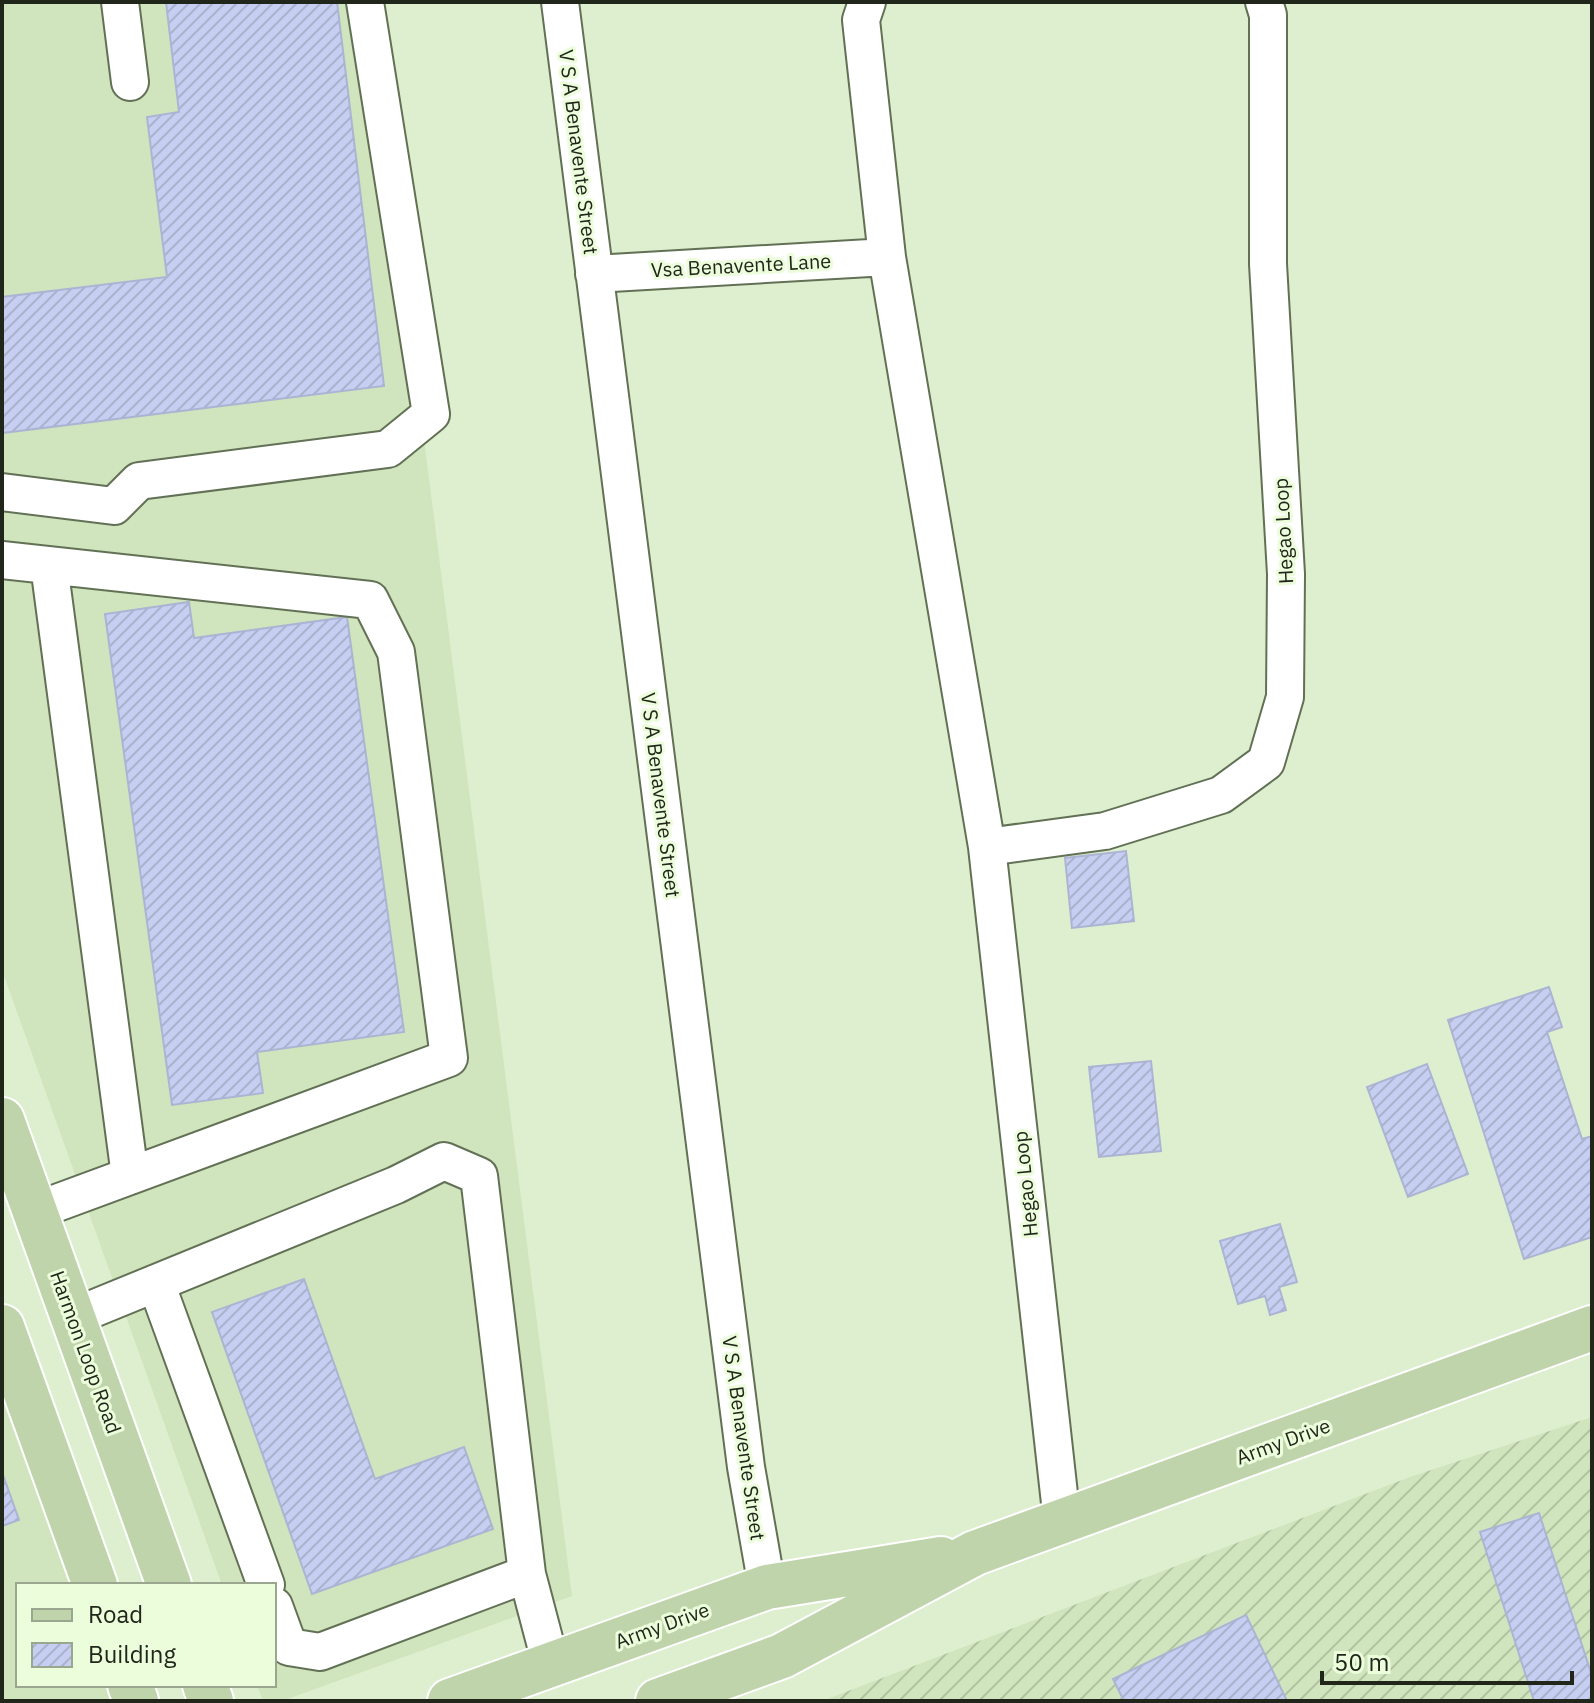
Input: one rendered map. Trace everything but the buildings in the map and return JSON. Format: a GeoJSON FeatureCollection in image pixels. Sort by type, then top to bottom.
{"type":"FeatureCollection","features":[{"type":"Feature","properties":{"kind":"main road","name":"Harmon Loop Road"},"geometry":{"type":"LineString","coordinates":[[2,1120],[168,1583]]}},
{"type":"Feature","properties":{"kind":"main road"},"geometry":{"type":"LineString","coordinates":[[2,1327],[94,1583]]}},
{"type":"Feature","properties":{"kind":"main road","name":"Army Drive"},"geometry":{"type":"LineString","coordinates":[[658,1701],[782,1656],[975,1553],[1592,1328]]}},
{"type":"Feature","properties":{"kind":"main road","name":"Army Drive"},"geometry":{"type":"LineString","coordinates":[[450,1701],[767,1587],[975,1553]]}},
{"type":"Feature","properties":{"kind":"street"},"geometry":{"type":"LineString","coordinates":[[120,2],[130,82]]}},
{"type":"Feature","properties":{"kind":"street"},"geometry":{"type":"LineString","coordinates":[[2,492],[114,506],[139,481],[388,449],[431,414],[365,2]]}},
{"type":"Feature","properties":{"kind":"street","name":"V S A Benavente Street"},"geometry":{"type":"LineString","coordinates":[[560,2],[746,1467],[767,1587]]}},
{"type":"Feature","properties":{"kind":"street","name":"Hegao Loop"},"geometry":{"type":"LineString","coordinates":[[867,2],[861,20],[887,257],[987,847],[1062,1521]]}},
{"type":"Feature","properties":{"kind":"street","name":"Hegao Loop"},"geometry":{"type":"LineString","coordinates":[[987,847],[1120,827],[1221,795],[1266,762],[1285,697],[1286,574],[1268,264],[1268,15],[1264,2]]}},
{"type":"Feature","properties":{"kind":"street","name":"Vsa Benavente Lane"},"geometry":{"type":"LineString","coordinates":[[594,274],[887,257]]}},
{"type":"Feature","properties":{"kind":"street"},"geometry":{"type":"LineString","coordinates":[[2,560],[370,600],[396,652],[449,1058],[35,1211]]}},
{"type":"Feature","properties":{"kind":"street"},"geometry":{"type":"LineString","coordinates":[[49,565],[130,1176]]}},
{"type":"Feature","properties":{"kind":"street"},"geometry":{"type":"LineString","coordinates":[[73,1317],[396,1185],[444,1161],[479,1176],[527,1574],[551,1665]]}},
{"type":"Feature","properties":{"kind":"street"},"geometry":{"type":"LineString","coordinates":[[156,1283],[265,1583]]}},
{"type":"Feature","properties":{"kind":"street"},"geometry":{"type":"LineString","coordinates":[[276,1611],[289,1647],[320,1652],[527,1574]]}},
{"type":"Feature","properties":{"kind":"shaded area"},"geometry":{"type":"Polygon","coordinates":[[[2,2],[368,2],[572,1596],[282,1701],[263,1701],[258,1687],[276,1687],[276,1583],[221,1583],[2,970],[2,2]]]}},
{"type":"Feature","properties":{"kind":"shaded area"},"geometry":{"type":"Polygon","coordinates":[[[2,1342],[92,1583],[16,1583],[16,1687],[130,1687],[129,1701],[2,1701],[2,1342]]]}},
{"type":"Feature","properties":{"kind":"shaded area"},"geometry":{"type":"Polygon","coordinates":[[[1592,1417],[1592,1701],[822,1701],[1410,1477],[1592,1417]]]}}]}
